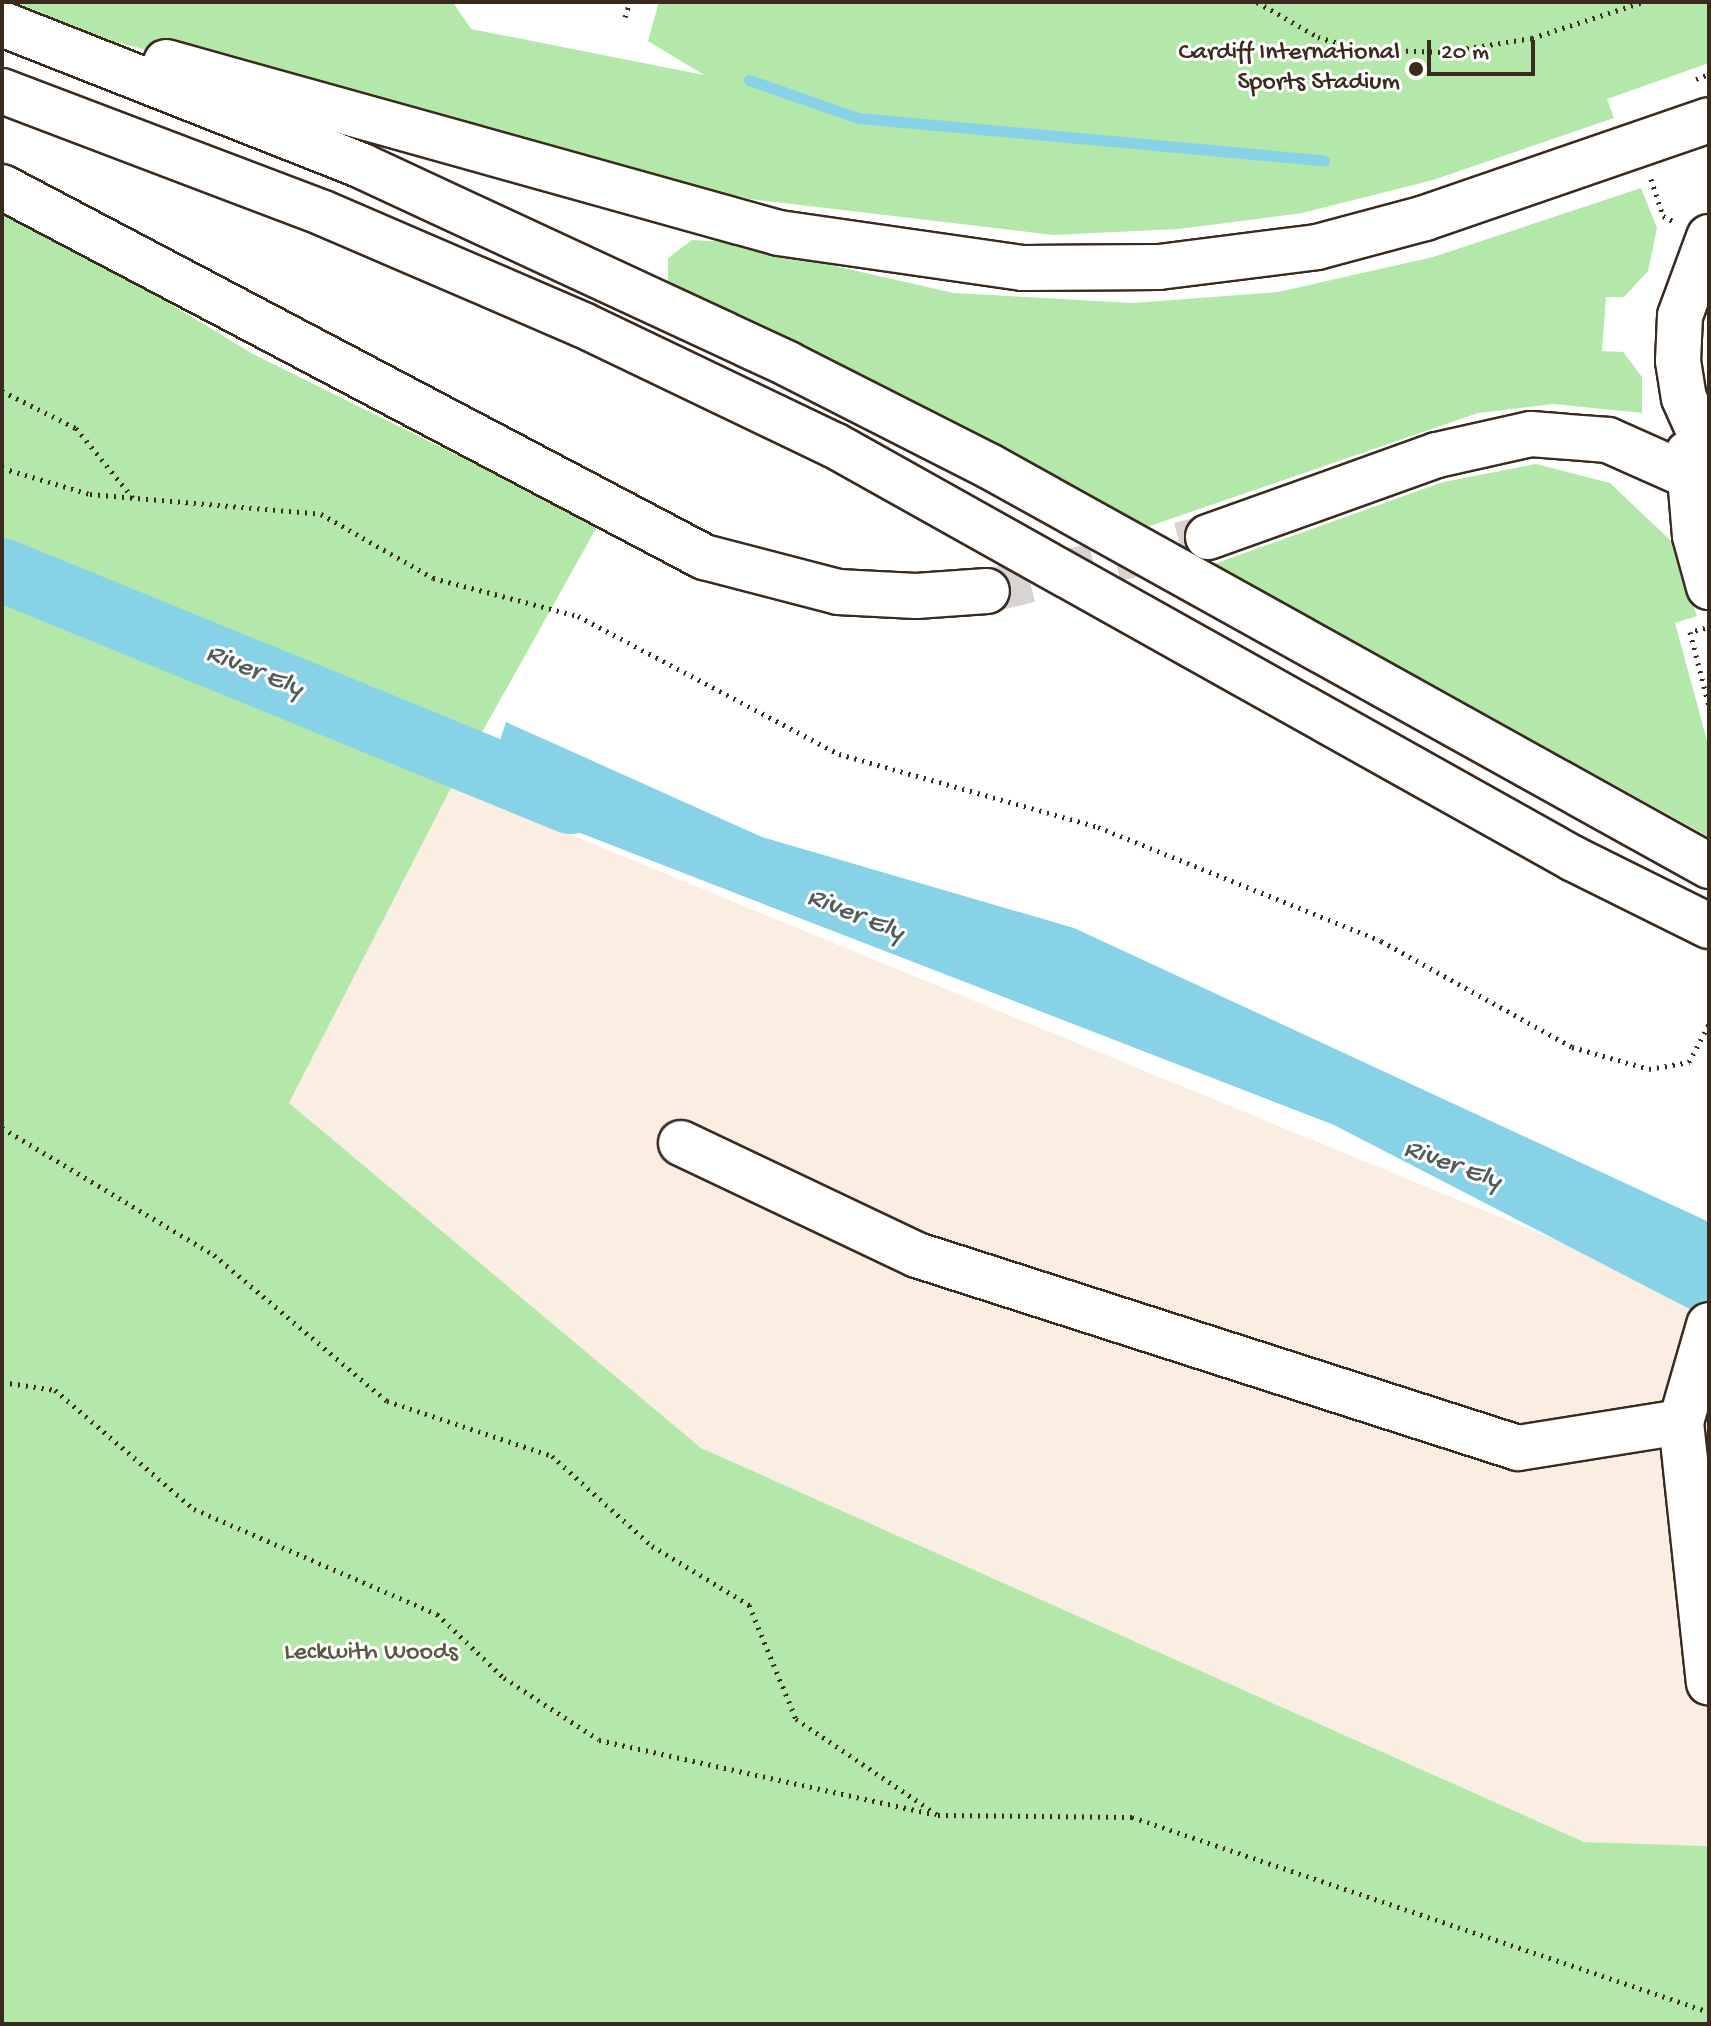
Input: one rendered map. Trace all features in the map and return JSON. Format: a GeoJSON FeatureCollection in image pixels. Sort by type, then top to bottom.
{"type":"FeatureCollection","features":[{"type":"Feature","properties":{"kind":"main road"},"geometry":{"type":"LineString","coordinates":[[2,16],[779,233],[1023,268],[1159,267],[1317,247],[1701,128]]}},
{"type":"Feature","properties":{"kind":"main road"},"geometry":{"type":"LineString","coordinates":[[2,24],[362,166],[788,364],[989,466],[1600,809],[1709,866]]}},
{"type":"Feature","properties":{"kind":"main road"},"geometry":{"type":"LineString","coordinates":[[2,91],[337,219],[583,325],[834,445],[1574,859],[1709,926]]}},
{"type":"Feature","properties":{"kind":"main road"},"geometry":{"type":"LineString","coordinates":[[2,187],[704,557],[838,592],[916,596],[987,591]]}},
{"type":"Feature","properties":{"kind":"main road"},"geometry":{"type":"LineString","coordinates":[[1709,237],[1680,316],[1684,398],[1703,471],[1695,536],[1709,587]]}},
{"type":"Feature","properties":{"kind":"main road"},"geometry":{"type":"LineString","coordinates":[[1208,537],[1451,450],[1531,434],[1608,440],[1703,471]]}},
{"type":"Feature","properties":{"kind":"main road"},"geometry":{"type":"LineString","coordinates":[[681,1143],[917,1255],[1518,1448],[1681,1422]]}},
{"type":"Feature","properties":{"kind":"main road"},"geometry":{"type":"LineString","coordinates":[[1708,1327],[1681,1422],[1709,1682]]}},
{"type":"Feature","properties":{"kind":"path"},"geometry":{"type":"LineString","coordinates":[[625,17],[630,2]]}},
{"type":"Feature","properties":{"kind":"path"},"geometry":{"type":"LineString","coordinates":[[1257,2],[1318,37],[1358,49],[1443,52],[1532,38],[1643,2]]}},
{"type":"Feature","properties":{"kind":"path"},"geometry":{"type":"LineString","coordinates":[[1651,181],[1669,220]]}},
{"type":"Feature","properties":{"kind":"path"},"geometry":{"type":"LineString","coordinates":[[2,391],[76,428],[134,498]]}},
{"type":"Feature","properties":{"kind":"path"},"geometry":{"type":"LineString","coordinates":[[2,468],[90,494],[321,514],[433,578],[578,616],[839,754],[1098,827],[1381,941],[1572,1047],[1649,1069],[1689,1062],[1709,1024]]}},
{"type":"Feature","properties":{"kind":"path"},"geometry":{"type":"LineString","coordinates":[[1700,630],[1690,632],[1709,706]]}},
{"type":"Feature","properties":{"kind":"path"},"geometry":{"type":"LineString","coordinates":[[2,1128],[214,1255],[387,1401],[552,1456],[652,1546],[749,1605],[796,1719],[938,1815]]}},
{"type":"Feature","properties":{"kind":"path"},"geometry":{"type":"LineString","coordinates":[[2,1382],[55,1390],[194,1509],[437,1614],[504,1678],[599,1740],[938,1815],[1132,1817],[1709,2012]]}},
{"type":"Feature","properties":{"kind":"shaded area"},"geometry":{"type":"Polygon","coordinates":[[[452,786],[1709,1303],[1709,1846],[1584,1842],[701,1448],[289,1103],[452,786]]]}},
{"type":"Feature","properties":{"kind":"green space"},"geometry":{"type":"Polygon","coordinates":[[[2,2],[453,2],[471,29],[704,75],[648,41],[659,2],[1709,2],[1709,63],[1607,99],[1614,118],[1433,180],[1302,213],[1179,229],[1053,235],[750,199],[2,14],[2,2]]]}},
{"type":"Feature","properties":{"kind":"green space"},"geometry":{"type":"Polygon","coordinates":[[[1641,188],[1657,228],[1648,271],[1624,297],[1606,297],[1602,351],[1623,352],[1642,377],[1642,413],[1554,404],[1478,413],[1147,527],[668,281],[668,258],[692,240],[728,242],[954,293],[1133,303],[1278,292],[1433,257],[1641,188]]]}},
{"type":"Feature","properties":{"kind":"green space","name":"Leckwith Woods"},"geometry":{"type":"Polygon","coordinates":[[[2,202],[253,354],[598,525],[452,786],[289,1103],[701,1448],[1584,1842],[1709,1846],[1709,2024],[2,2024],[2,202]]]}},
{"type":"Feature","properties":{"kind":"green space"},"geometry":{"type":"Polygon","coordinates":[[[1536,464],[1610,483],[1670,540],[1697,616],[1675,623],[1709,748],[1709,837],[1214,564],[1443,482],[1536,464]]]}},
{"type":"Feature","properties":{"kind":"water"},"geometry":{"type":"Polygon","coordinates":[[[506,722],[762,837],[1074,928],[1709,1222],[1709,1319],[1334,1125],[482,795],[506,722]]]}},
{"type":"Feature","properties":{"kind":"waterway"},"geometry":{"type":"LineString","coordinates":[[749,80],[858,118],[1324,160]]}},
{"type":"Feature","properties":{"kind":"waterway","name":"River Ely"},"geometry":{"type":"LineString","coordinates":[[2,570],[570,802]]}},
{"type":"Feature","properties":{"kind":"tunnel"},"geometry":{"type":"LineString","coordinates":[[987,591],[1208,537]]}},
{"type":"Feature","properties":{"kind":"place","name":"Cardiff International Sports Stadium"},"geometry":{"type":"Point","coordinates":[1416,69]}}]}
